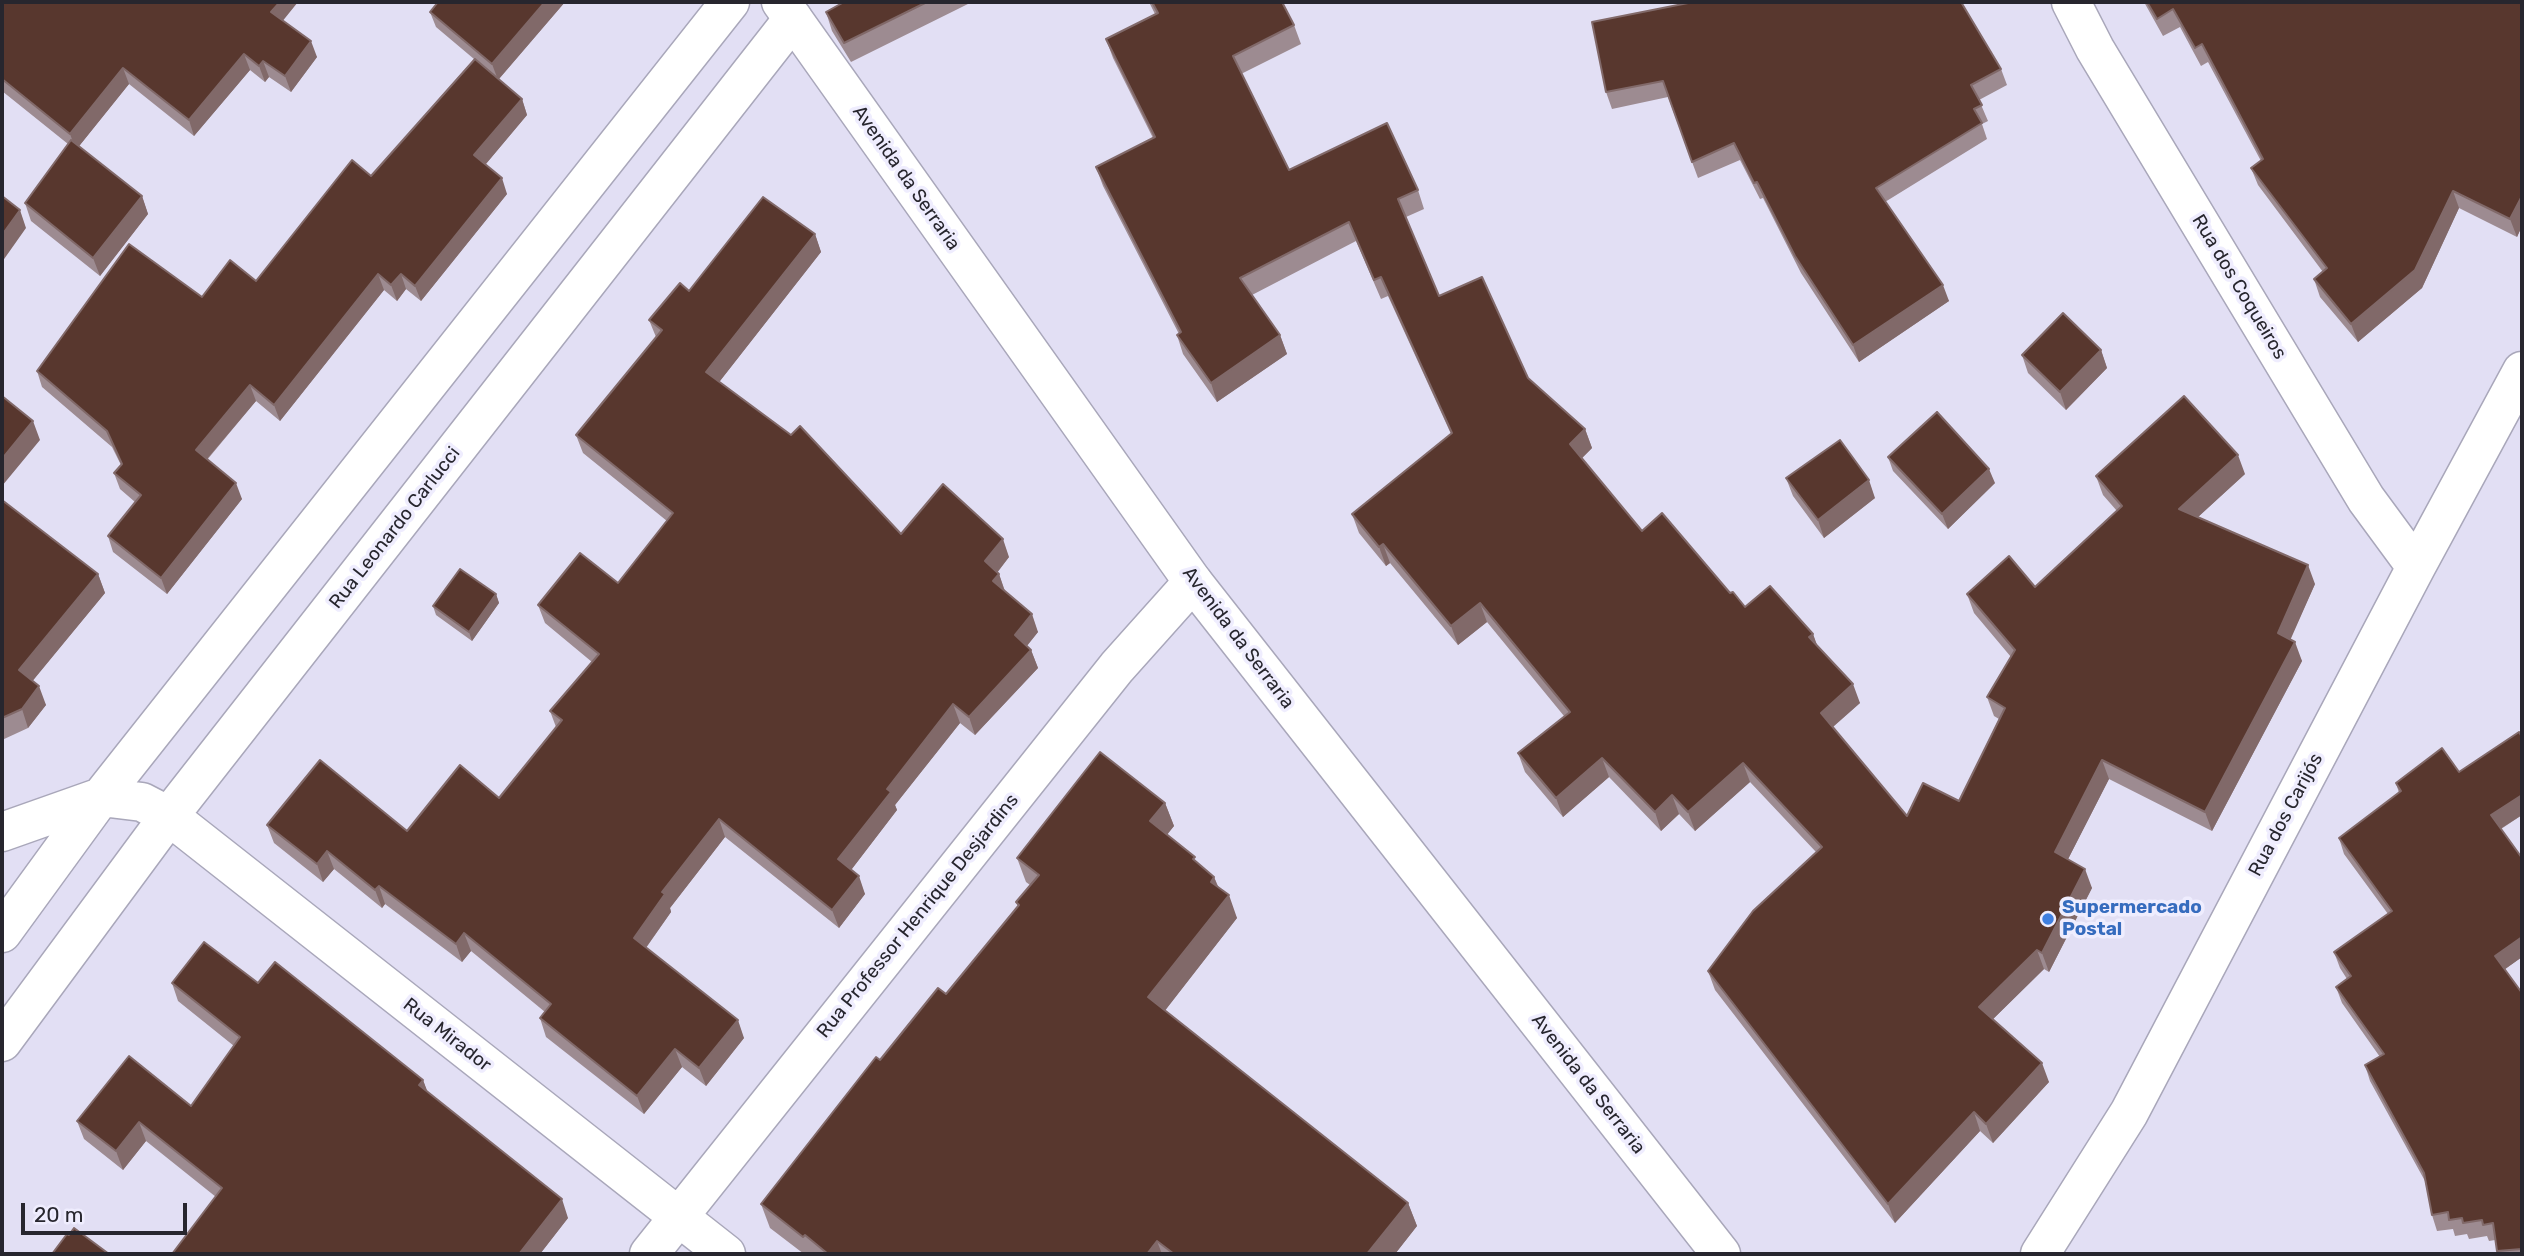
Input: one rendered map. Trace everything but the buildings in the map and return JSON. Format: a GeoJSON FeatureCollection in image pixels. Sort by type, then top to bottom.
{"type":"FeatureCollection","features":[{"type":"Feature","properties":{"kind":"street"},"geometry":{"type":"LineString","coordinates":[[2,933],[101,797],[730,2]]}},
{"type":"Feature","properties":{"kind":"street","name":"Rua dos Coqueiros"},"geometry":{"type":"LineString","coordinates":[[2071,2],[2095,49],[2367,499],[2416,568]]}},
{"type":"Feature","properties":{"kind":"street","name":"Avenida da Serraria"},"geometry":{"type":"LineString","coordinates":[[787,11],[1194,582],[1721,1254]]}},
{"type":"Feature","properties":{"kind":"street","name":"Rua Leonardo Carlucci"},"geometry":{"type":"LineString","coordinates":[[2,1042],[169,816],[787,11]]}},
{"type":"Feature","properties":{"kind":"street","name":"Rua dos Carijós"},"geometry":{"type":"LineString","coordinates":[[2040,1254],[2129,1114],[2522,370]]}},
{"type":"Feature","properties":{"kind":"street","name":"Rua Professor Henrique Desjardins"},"geometry":{"type":"LineString","coordinates":[[649,1254],[1116,667],[1194,582]]}},
{"type":"Feature","properties":{"kind":"street"},"geometry":{"type":"LineString","coordinates":[[2,832],[101,797]]}},
{"type":"Feature","properties":{"kind":"street","name":"Rua Mirador"},"geometry":{"type":"LineString","coordinates":[[101,797],[142,802],[169,816],[726,1254]]}},
{"type":"Feature","properties":{"kind":"place","name":"Supermercado Postal"},"geometry":{"type":"Point","coordinates":[2048,919]}}]}
